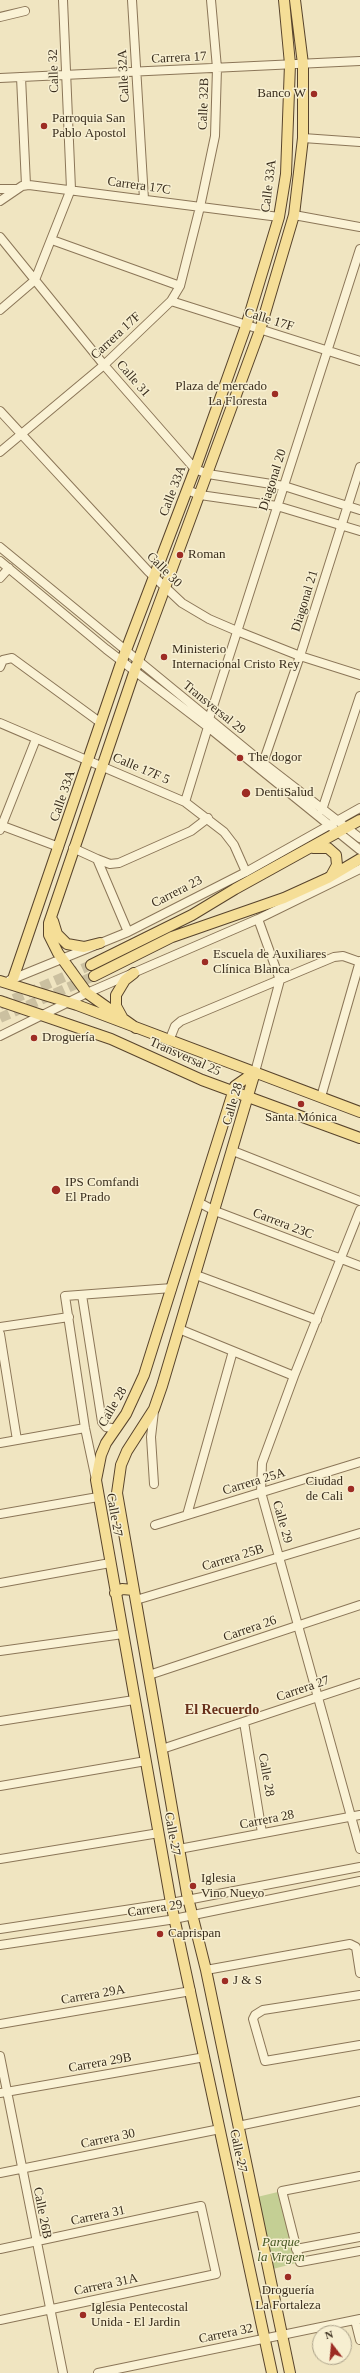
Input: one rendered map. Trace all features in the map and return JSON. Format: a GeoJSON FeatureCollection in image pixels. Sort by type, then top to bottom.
{"type":"FeatureCollection","features":[{"type":"Feature","properties":{"kind":"main road","name":"Calle 33A"},"geometry":{"type":"LineString","coordinates":[[4,982],[59,847],[90,760],[122,661],[196,469],[246,326],[279,217],[286,174],[290,64],[284,0]]}},
{"type":"Feature","properties":{"kind":"main road","name":"Calle 33A"},"geometry":{"type":"LineString","coordinates":[[61,959],[49,932],[49,923],[73,848],[134,671],[260,330],[294,215],[302,138],[303,64],[295,0]]}},
{"type":"Feature","properties":{"kind":"main road"},"geometry":{"type":"LineString","coordinates":[[258,286],[272,290]]}},
{"type":"Feature","properties":{"kind":"main road","name":"Carrera 23"},"geometry":{"type":"LineString","coordinates":[[91,964],[192,915],[235,889],[312,848],[360,820]]}},
{"type":"Feature","properties":{"kind":"main road"},"geometry":{"type":"LineString","coordinates":[[312,848],[325,847],[336,856],[337,867],[328,878]]}},
{"type":"Feature","properties":{"kind":"main road"},"geometry":{"type":"LineString","coordinates":[[94,976],[172,937],[252,910],[328,878],[360,859]]}},
{"type":"Feature","properties":{"kind":"main road"},"geometry":{"type":"LineString","coordinates":[[54,909],[52,917],[54,929],[65,942],[80,947],[100,943]]}},
{"type":"Feature","properties":{"kind":"main road","name":"Transversal 25"},"geometry":{"type":"LineString","coordinates":[[61,959],[87,993],[136,1028]]}},
{"type":"Feature","properties":{"kind":"main road"},"geometry":{"type":"LineString","coordinates":[[124,1020],[117,1010],[116,998],[123,982],[134,973]]}},
{"type":"Feature","properties":{"kind":"main road","name":"Transversal 25"},"geometry":{"type":"LineString","coordinates":[[4,982],[68,1002],[360,1112]]}},
{"type":"Feature","properties":{"kind":"main road","name":"Transversal 25"},"geometry":{"type":"LineString","coordinates":[[0,1001],[112,1039],[202,1080],[360,1138]]}},
{"type":"Feature","properties":{"kind":"main road","name":"Calle 28"},"geometry":{"type":"LineString","coordinates":[[96,1480],[101,1455],[137,1394],[172,1288],[235,1086],[255,1072]]}},
{"type":"Feature","properties":{"kind":"main road","name":"Calle 28"},"geometry":{"type":"LineString","coordinates":[[117,1493],[121,1466],[127,1451],[154,1409],[196,1275],[249,1097],[255,1072]]}},
{"type":"Feature","properties":{"kind":"main road","name":"Calle 27"},"geometry":{"type":"LineString","coordinates":[[96,1480],[122,1634],[174,1919],[191,1991],[272,2373]]}},
{"type":"Feature","properties":{"kind":"main road","name":"Calle 27"},"geometry":{"type":"LineString","coordinates":[[117,1493],[188,1900],[206,1970],[290,2373]]}},
{"type":"Feature","properties":{"kind":"main road"},"geometry":{"type":"LineString","coordinates":[[113,1582],[123,1584],[132,1579]]}},
{"type":"Feature","properties":{"kind":"main road"},"geometry":{"type":"LineString","coordinates":[[115,1593],[122,1589],[134,1590]]}},
{"type":"Feature","properties":{"kind":"street","name":"Calle 32"},"geometry":{"type":"LineString","coordinates":[[63,0],[71,189]]}},
{"type":"Feature","properties":{"kind":"street","name":"Calle 32A"},"geometry":{"type":"LineString","coordinates":[[132,0],[135,72],[144,199]]}},
{"type":"Feature","properties":{"kind":"street","name":"Calle 32B"},"geometry":{"type":"LineString","coordinates":[[200,207],[215,136],[217,68],[211,0]]}},
{"type":"Feature","properties":{"kind":"street"},"geometry":{"type":"LineString","coordinates":[[0,17],[25,11]]}},
{"type":"Feature","properties":{"kind":"street","name":"Carrera 17"},"geometry":{"type":"LineString","coordinates":[[0,78],[360,62]]}},
{"type":"Feature","properties":{"kind":"street"},"geometry":{"type":"LineString","coordinates":[[20,77],[26,185]]}},
{"type":"Feature","properties":{"kind":"street"},"geometry":{"type":"LineString","coordinates":[[302,138],[360,142]]}},
{"type":"Feature","properties":{"kind":"street","name":"Carrera 17C"},"geometry":{"type":"LineString","coordinates":[[0,201],[17,188],[26,185],[71,189],[279,217]]}},
{"type":"Feature","properties":{"kind":"street"},"geometry":{"type":"LineString","coordinates":[[0,189],[17,188]]}},
{"type":"Feature","properties":{"kind":"street"},"geometry":{"type":"LineString","coordinates":[[0,310],[35,280],[71,189]]}},
{"type":"Feature","properties":{"kind":"street","name":"Carrera 17F"},"geometry":{"type":"LineString","coordinates":[[0,452],[104,365],[171,301],[180,286],[200,207]]}},
{"type":"Feature","properties":{"kind":"street"},"geometry":{"type":"LineString","coordinates":[[294,215],[360,227]]}},
{"type":"Feature","properties":{"kind":"street","name":"Calle 31"},"geometry":{"type":"LineString","coordinates":[[0,237],[104,365],[196,469],[208,474],[284,486],[360,510]]}},
{"type":"Feature","properties":{"kind":"street"},"geometry":{"type":"LineString","coordinates":[[52,240],[180,286]]}},
{"type":"Feature","properties":{"kind":"street","name":"Diagonal 20"},"geometry":{"type":"LineString","coordinates":[[185,802],[237,631],[360,249]]}},
{"type":"Feature","properties":{"kind":"street","name":"Calle 17F"},"geometry":{"type":"LineString","coordinates":[[171,301],[360,362]]}},
{"type":"Feature","properties":{"kind":"street","name":"Calle 30"},"geometry":{"type":"LineString","coordinates":[[0,411],[165,589],[196,612],[237,631],[300,656],[360,676]]}},
{"type":"Feature","properties":{"kind":"street","name":"Diagonal 21"},"geometry":{"type":"LineString","coordinates":[[263,763],[300,656],[360,467]]}},
{"type":"Feature","properties":{"kind":"street"},"geometry":{"type":"LineString","coordinates":[[187,490],[200,495],[277,506],[360,531]]}},
{"type":"Feature","properties":{"kind":"street","name":"Transversal 29"},"geometry":{"type":"LineString","coordinates":[[0,547],[138,661],[328,826],[360,838]]}},
{"type":"Feature","properties":{"kind":"street","name":"Transversal 29"},"geometry":{"type":"LineString","coordinates":[[0,561],[134,671],[209,723],[263,763],[337,822],[342,831],[360,850]]}},
{"type":"Feature","properties":{"kind":"street"},"geometry":{"type":"LineString","coordinates":[[0,578],[9,568]]}},
{"type":"Feature","properties":{"kind":"street"},"geometry":{"type":"LineString","coordinates":[[0,667],[3,660],[8,657],[12,658],[101,723]]}},
{"type":"Feature","properties":{"kind":"street"},"geometry":{"type":"LineString","coordinates":[[322,810],[360,696]]}},
{"type":"Feature","properties":{"kind":"street","name":"Calle 17F 5"},"geometry":{"type":"LineString","coordinates":[[0,722],[36,739],[90,760],[185,802],[208,818],[234,844],[246,872]]}},
{"type":"Feature","properties":{"kind":"street"},"geometry":{"type":"LineString","coordinates":[[36,739],[1,827],[59,847]]}},
{"type":"Feature","properties":{"kind":"street","name":"Carrera 23"},"geometry":{"type":"LineString","coordinates":[[4,982],[128,932],[246,872],[360,808]]}},
{"type":"Feature","properties":{"kind":"street"},"geometry":{"type":"LineString","coordinates":[[73,848],[110,864],[119,863],[191,831],[208,818]]}},
{"type":"Feature","properties":{"kind":"street"},"geometry":{"type":"LineString","coordinates":[[97,859],[128,932]]}},
{"type":"Feature","properties":{"kind":"street"},"geometry":{"type":"LineString","coordinates":[[0,1036],[87,993],[258,919],[360,869]]}},
{"type":"Feature","properties":{"kind":"street"},"geometry":{"type":"LineString","coordinates":[[255,1072],[280,980],[258,919]]}},
{"type":"Feature","properties":{"kind":"street"},"geometry":{"type":"LineString","coordinates":[[169,1041],[175,1026],[181,1021],[334,957],[344,956],[360,962],[321,1097]]}},
{"type":"Feature","properties":{"kind":"street"},"geometry":{"type":"LineString","coordinates":[[233,1151],[360,1201]]}},
{"type":"Feature","properties":{"kind":"street","name":"Carrera 23C"},"geometry":{"type":"LineString","coordinates":[[198,1202],[215,1211],[360,1266]]}},
{"type":"Feature","properties":{"kind":"street","name":"Calle 29"},"geometry":{"type":"LineString","coordinates":[[360,1210],[342,1259],[294,1376],[262,1463],[261,1492],[360,1849]]}},
{"type":"Feature","properties":{"kind":"street"},"geometry":{"type":"LineString","coordinates":[[196,1275],[317,1320]]}},
{"type":"Feature","properties":{"kind":"street"},"geometry":{"type":"LineString","coordinates":[[116,1429],[106,1427],[102,1422],[82,1295],[172,1288]]}},
{"type":"Feature","properties":{"kind":"street","name":"Calle 27"},"geometry":{"type":"LineString","coordinates":[[82,1295],[66,1296],[85,1428],[96,1480]]}},
{"type":"Feature","properties":{"kind":"street"},"geometry":{"type":"LineString","coordinates":[[0,1327],[68,1317]]}},
{"type":"Feature","properties":{"kind":"street"},"geometry":{"type":"LineString","coordinates":[[179,1329],[294,1376]]}},
{"type":"Feature","properties":{"kind":"street"},"geometry":{"type":"LineString","coordinates":[[0,1334],[17,1440]]}},
{"type":"Feature","properties":{"kind":"street"},"geometry":{"type":"LineString","coordinates":[[187,1515],[233,1351]]}},
{"type":"Feature","properties":{"kind":"street"},"geometry":{"type":"LineString","coordinates":[[154,1409],[151,1437],[154,1484]]}},
{"type":"Feature","properties":{"kind":"street"},"geometry":{"type":"LineString","coordinates":[[0,1443],[85,1428]]}},
{"type":"Feature","properties":{"kind":"street","name":"Carrera 25A"},"geometry":{"type":"LineString","coordinates":[[154,1525],[360,1462]]}},
{"type":"Feature","properties":{"kind":"street"},"geometry":{"type":"LineString","coordinates":[[0,1514],[98,1497]]}},
{"type":"Feature","properties":{"kind":"street","name":"Carrera 25B"},"geometry":{"type":"LineString","coordinates":[[136,1600],[360,1533]]}},
{"type":"Feature","properties":{"kind":"street"},"geometry":{"type":"LineString","coordinates":[[0,1583],[110,1563]]}},
{"type":"Feature","properties":{"kind":"street","name":"Carrera 26"},"geometry":{"type":"LineString","coordinates":[[149,1675],[360,1605]]}},
{"type":"Feature","properties":{"kind":"street"},"geometry":{"type":"LineString","coordinates":[[0,1651],[122,1634]]}},
{"type":"Feature","properties":{"kind":"street","name":"Carrera 27"},"geometry":{"type":"LineString","coordinates":[[162,1749],[360,1683]]}},
{"type":"Feature","properties":{"kind":"street"},"geometry":{"type":"LineString","coordinates":[[0,1721],[134,1700]]}},
{"type":"Feature","properties":{"kind":"street","name":"Calle 28"},"geometry":{"type":"LineString","coordinates":[[244,1722],[262,1833]]}},
{"type":"Feature","properties":{"kind":"street"},"geometry":{"type":"LineString","coordinates":[[0,1786],[146,1761]]}},
{"type":"Feature","properties":{"kind":"street","name":"Carrera 28"},"geometry":{"type":"LineString","coordinates":[[179,1849],[360,1815]]}},
{"type":"Feature","properties":{"kind":"street"},"geometry":{"type":"LineString","coordinates":[[0,1859],[159,1833]]}},
{"type":"Feature","properties":{"kind":"street","name":"Carrera 29"},"geometry":{"type":"LineString","coordinates":[[0,1930],[171,1903],[360,1867]]}},
{"type":"Feature","properties":{"kind":"street","name":"Carrera 29"},"geometry":{"type":"LineString","coordinates":[[0,1946],[174,1919],[360,1881]]}},
{"type":"Feature","properties":{"kind":"street"},"geometry":{"type":"LineString","coordinates":[[206,1970],[350,1944],[356,1947],[360,1973]]}},
{"type":"Feature","properties":{"kind":"street","name":"Carrera 29A"},"geometry":{"type":"LineString","coordinates":[[0,2024],[191,1991]]}},
{"type":"Feature","properties":{"kind":"street"},"geometry":{"type":"LineString","coordinates":[[360,1995],[263,2010],[259,2011],[254,2019],[265,2061],[360,2045]]}},
{"type":"Feature","properties":{"kind":"street","name":"Calle 26B"},"geometry":{"type":"LineString","coordinates":[[0,2056],[3,2093],[22,2169],[35,2242],[63,2373]]}},
{"type":"Feature","properties":{"kind":"street","name":"Carrera 29B"},"geometry":{"type":"LineString","coordinates":[[3,2093],[205,2057]]}},
{"type":"Feature","properties":{"kind":"street"},"geometry":{"type":"LineString","coordinates":[[238,2126],[360,2102]]}},
{"type":"Feature","properties":{"kind":"street","name":"Carrera 30"},"geometry":{"type":"LineString","coordinates":[[0,2174],[220,2129]]}},
{"type":"Feature","properties":{"kind":"street"},"geometry":{"type":"LineString","coordinates":[[360,2176],[282,2192],[300,2262],[360,2251]]}},
{"type":"Feature","properties":{"kind":"street","name":"Carrera 31"},"geometry":{"type":"LineString","coordinates":[[0,2249],[201,2206],[216,2274]]}},
{"type":"Feature","properties":{"kind":"street"},"geometry":{"type":"LineString","coordinates":[[296,2249],[360,2237]]}},
{"type":"Feature","properties":{"kind":"street","name":"Carrera 31A"},"geometry":{"type":"LineString","coordinates":[[0,2320],[216,2274]]}},
{"type":"Feature","properties":{"kind":"street"},"geometry":{"type":"LineString","coordinates":[[358,2320],[360,2340]]}},
{"type":"Feature","properties":{"kind":"street","name":"Carrera 32"},"geometry":{"type":"LineString","coordinates":[[98,2373],[358,2320]]}},
{"type":"Feature","properties":{"kind":"green space","name":"Parque la Virgen"},"geometry":{"type":"Polygon","coordinates":[[[282,2191],[300,2262],[269,2270],[253,2198],[282,2191]]]}},
{"type":"Feature","properties":{"kind":"tunnel"},"geometry":{"type":"LineString","coordinates":[[0,1005],[91,965]]}},
{"type":"Feature","properties":{"kind":"tunnel"},"geometry":{"type":"LineString","coordinates":[[0,1018],[94,976]]}},
{"type":"Feature","properties":{"kind":"place","name":"Banco W"},"geometry":{"type":"Point","coordinates":[314,94]}},
{"type":"Feature","properties":{"kind":"place","name":"Parroquia San Pablo Apostol"},"geometry":{"type":"Point","coordinates":[44,126]}},
{"type":"Feature","properties":{"kind":"place","name":"Plaza de mercado La Floresta"},"geometry":{"type":"Point","coordinates":[275,394]}},
{"type":"Feature","properties":{"kind":"place","name":"Roman"},"geometry":{"type":"Point","coordinates":[180,555]}},
{"type":"Feature","properties":{"kind":"place","name":"Ministerio Internacional Cristo Rey"},"geometry":{"type":"Point","coordinates":[164,657]}},
{"type":"Feature","properties":{"kind":"place","name":"The dogor"},"geometry":{"type":"Point","coordinates":[240,758]}},
{"type":"Feature","properties":{"kind":"place","name":"DentiSalud"},"geometry":{"type":"Point","coordinates":[246,793]}},
{"type":"Feature","properties":{"kind":"place","name":"Escuela de Auxiliares Clínica Blanca"},"geometry":{"type":"Point","coordinates":[205,962]}},
{"type":"Feature","properties":{"kind":"place","name":"Droguería"},"geometry":{"type":"Point","coordinates":[34,1038]}},
{"type":"Feature","properties":{"kind":"place","name":"Santa Mónica"},"geometry":{"type":"Point","coordinates":[301,1104]}},
{"type":"Feature","properties":{"kind":"place","name":"IPS Comfandi El Prado"},"geometry":{"type":"Point","coordinates":[56,1190]}},
{"type":"Feature","properties":{"kind":"place","name":"Ciudad de Cali"},"geometry":{"type":"Point","coordinates":[351,1489]}},
{"type":"Feature","properties":{"kind":"place","name":"Iglesia Vino Nuevo"},"geometry":{"type":"Point","coordinates":[193,1886]}},
{"type":"Feature","properties":{"kind":"place","name":"Caprispan"},"geometry":{"type":"Point","coordinates":[160,1934]}},
{"type":"Feature","properties":{"kind":"place","name":"J & S"},"geometry":{"type":"Point","coordinates":[225,1981]}},
{"type":"Feature","properties":{"kind":"place","name":"Droguería La Fortaleza"},"geometry":{"type":"Point","coordinates":[288,2277]}},
{"type":"Feature","properties":{"kind":"place","name":"Iglesia Pentecostal Unida - El Jardin"},"geometry":{"type":"Point","coordinates":[83,2315]}},
{"type":"Feature","properties":{"kind":"district","name":"El Recuerdo"},"geometry":{"type":"Point","coordinates":[222,1710]}}]}
